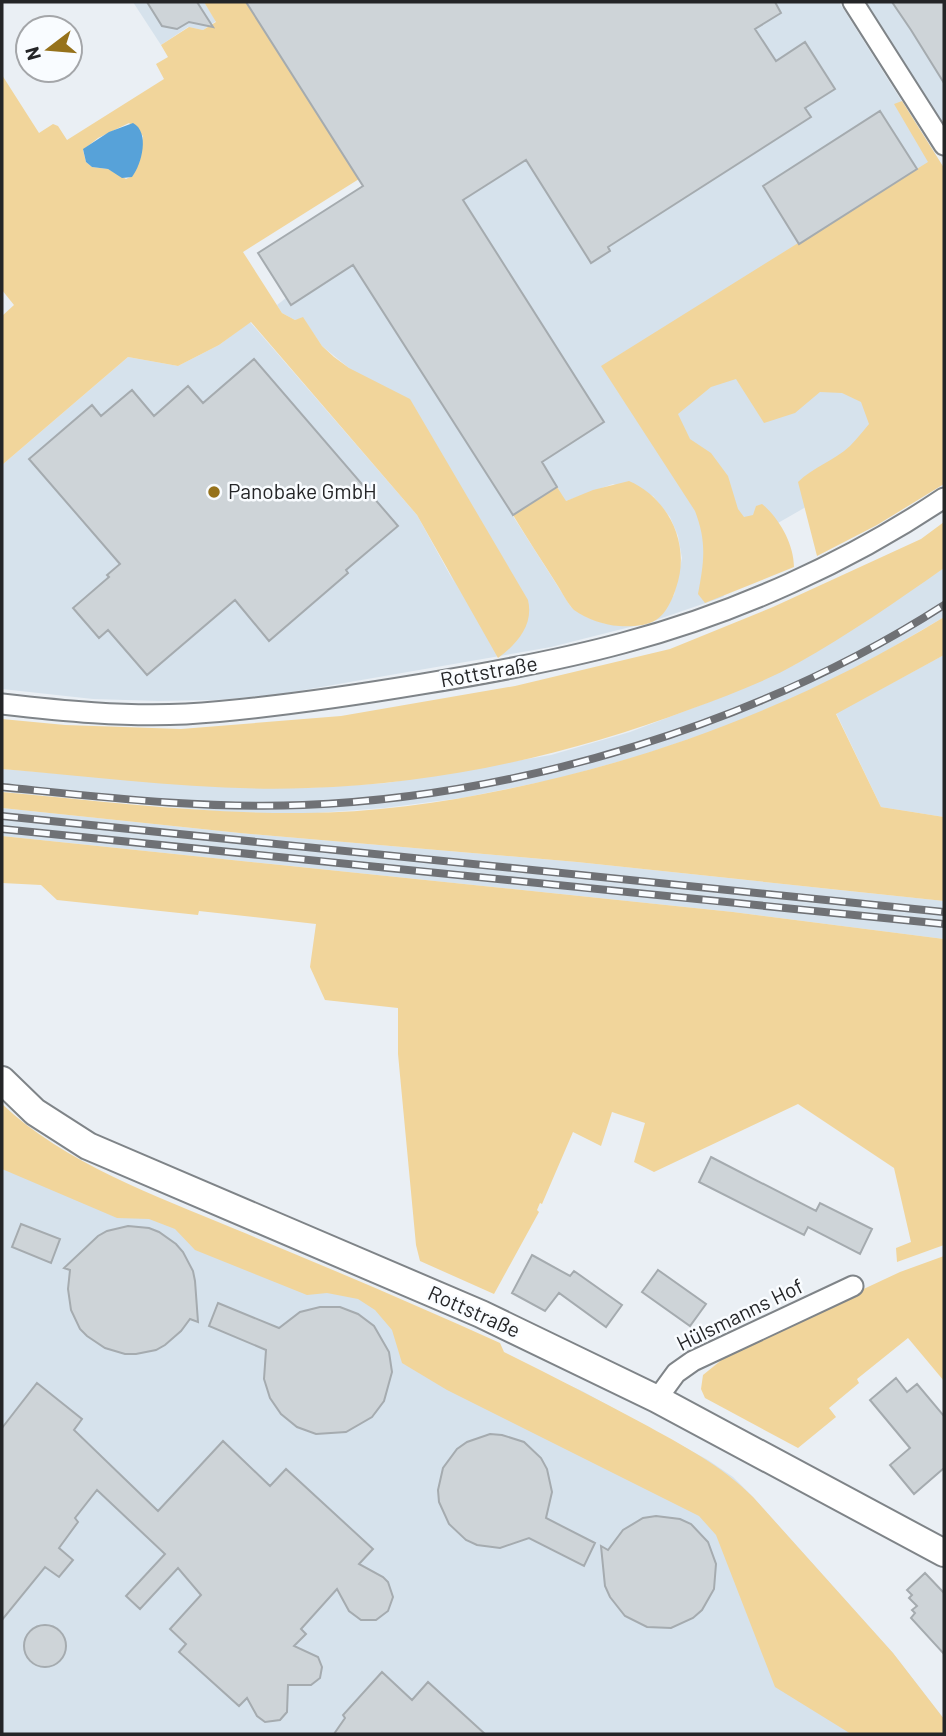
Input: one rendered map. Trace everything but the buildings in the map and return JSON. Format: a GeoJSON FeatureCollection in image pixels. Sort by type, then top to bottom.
{"type":"FeatureCollection","features":[{"type":"Feature","properties":{"kind":"street"},"geometry":{"type":"LineString","coordinates":[[853,2],[944,145]]}},
{"type":"Feature","properties":{"kind":"street","name":"Rottstraße"},"geometry":{"type":"LineString","coordinates":[[2,704],[93,714],[185,714],[351,695],[565,658],[688,624],[782,587],[837,561],[944,498]]}},
{"type":"Feature","properties":{"kind":"street","name":"Rottstraße"},"geometry":{"type":"LineString","coordinates":[[2,1080],[35,1112],[88,1146],[481,1314],[657,1399],[944,1553]]}},
{"type":"Feature","properties":{"kind":"street","name":"Hülsmanns Hof"},"geometry":{"type":"LineString","coordinates":[[657,1399],[676,1373],[693,1361],[853,1286]]}},
{"type":"Feature","properties":{"kind":"shaded area"},"geometry":{"type":"Polygon","coordinates":[[[133,2],[204,2],[216,21],[203,30],[188,27],[161,45],[133,2]]]}},
{"type":"Feature","properties":{"kind":"shaded area"},"geometry":{"type":"Polygon","coordinates":[[[204,2],[246,2],[359,179],[243,252],[282,313],[295,320],[303,317],[322,346],[334,357],[349,368],[410,399],[528,600],[529,618],[526,626],[512,647],[498,658],[417,515],[251,322],[219,345],[178,366],[128,357],[2,465],[2,316],[14,305],[2,290],[2,75],[39,133],[53,124],[58,126],[67,140],[164,79],[156,64],[168,57],[161,45],[189,27],[203,30],[216,22],[204,2]],[[129,123],[98,138],[83,150],[86,162],[92,167],[108,169],[126,179],[132,176],[139,162],[143,136],[129,123]]]}},
{"type":"Feature","properties":{"kind":"shaded area"},"geometry":{"type":"Polygon","coordinates":[[[246,2],[839,2],[944,168],[944,337],[825,496],[778,523],[723,597],[656,620],[674,595],[682,558],[678,536],[670,517],[653,496],[613,484],[513,516],[571,607],[586,617],[603,623],[638,625],[551,647],[275,695],[158,701],[93,699],[2,689],[2,465],[128,357],[178,366],[219,345],[250,322],[417,515],[455,584],[349,368],[322,346],[303,318],[295,320],[282,313],[277,305],[286,298],[258,253],[363,186],[246,2]]]}},
{"type":"Feature","properties":{"kind":"shaded area"},"geometry":{"type":"Polygon","coordinates":[[[863,2],[944,2],[944,129],[863,2]]]}},
{"type":"Feature","properties":{"kind":"shaded area"},"geometry":{"type":"Polygon","coordinates":[[[902,101],[944,168],[944,484],[877,525],[817,556],[798,482],[844,451],[869,424],[861,402],[842,393],[820,392],[795,413],[764,423],[736,379],[711,387],[678,414],[690,439],[711,453],[728,476],[738,509],[744,517],[753,515],[756,506],[762,504],[774,517],[788,541],[794,567],[705,603],[698,594],[703,552],[695,511],[601,366],[928,162],[894,104],[902,101]]]}},
{"type":"Feature","properties":{"kind":"shaded area"},"geometry":{"type":"Polygon","coordinates":[[[629,481],[656,499],[666,512],[679,540],[681,556],[680,572],[671,601],[656,620],[638,626],[595,621],[574,610],[513,515],[557,487],[566,501],[593,490],[629,481]]]}},
{"type":"Feature","properties":{"kind":"shaded area"},"geometry":{"type":"Polygon","coordinates":[[[944,522],[944,568],[817,652],[785,670],[718,699],[645,725],[551,753],[455,773],[308,788],[194,786],[2,769],[2,719],[65,725],[181,729],[341,716],[515,686],[670,649],[773,607],[921,539],[944,522]]]}},
{"type":"Feature","properties":{"kind":"shaded area"},"geometry":{"type":"Polygon","coordinates":[[[944,568],[944,617],[876,657],[807,692],[725,727],[639,756],[556,779],[462,798],[304,814],[226,812],[2,792],[2,769],[229,787],[307,788],[387,783],[551,755],[630,732],[714,700],[796,664],[944,568]]]}},
{"type":"Feature","properties":{"kind":"shaded area"},"geometry":{"type":"Polygon","coordinates":[[[944,617],[944,655],[836,714],[881,807],[944,817],[944,901],[577,862],[240,833],[2,808],[2,792],[190,809],[329,813],[406,806],[508,789],[623,760],[734,722],[841,674],[944,617]]]}},
{"type":"Feature","properties":{"kind":"shaded area"},"geometry":{"type":"Polygon","coordinates":[[[944,655],[944,817],[881,807],[836,713],[944,655]]]}},
{"type":"Feature","properties":{"kind":"shaded area"},"geometry":{"type":"Polygon","coordinates":[[[2,808],[240,833],[577,862],[944,901],[944,939],[733,912],[2,836],[2,808]]]}},
{"type":"Feature","properties":{"kind":"shaded area"},"geometry":{"type":"Polygon","coordinates":[[[2,836],[733,912],[944,939],[944,1245],[897,1262],[896,1248],[911,1242],[894,1168],[798,1104],[654,1172],[634,1162],[645,1123],[612,1112],[601,1146],[573,1132],[537,1210],[539,1212],[494,1294],[420,1261],[416,1245],[398,1054],[398,1008],[325,1000],[310,967],[316,924],[199,911],[198,915],[57,900],[41,885],[2,883],[2,836]]]}},
{"type":"Feature","properties":{"kind":"shaded area"},"geometry":{"type":"Polygon","coordinates":[[[2,1104],[53,1144],[82,1161],[174,1204],[500,1343],[504,1352],[642,1423],[714,1465],[753,1497],[893,1653],[944,1719],[944,1734],[851,1734],[775,1687],[716,1535],[699,1516],[447,1390],[402,1363],[392,1330],[375,1310],[358,1299],[327,1293],[307,1295],[195,1250],[175,1229],[149,1219],[117,1218],[2,1169],[2,1104]]]}},
{"type":"Feature","properties":{"kind":"shaded area"},"geometry":{"type":"Polygon","coordinates":[[[2,1128],[582,1391],[708,1460],[733,1477],[753,1497],[893,1653],[944,1719],[944,1734],[2,1734],[2,1128]]]}},
{"type":"Feature","properties":{"kind":"shaded area"},"geometry":{"type":"Polygon","coordinates":[[[944,1256],[944,1381],[908,1338],[857,1379],[859,1383],[829,1408],[836,1417],[798,1448],[705,1398],[701,1389],[703,1375],[735,1349],[900,1272],[944,1256]]]}},
{"type":"Feature","properties":{"kind":"water"},"geometry":{"type":"Polygon","coordinates":[[[133,123],[141,133],[143,148],[132,177],[122,178],[108,169],[92,167],[86,162],[83,149],[109,132],[133,123]]]}},
{"type":"Feature","properties":{"kind":"railway"},"geometry":{"type":"LineString","coordinates":[[2,787],[152,801],[265,806],[385,799],[469,787],[553,769],[636,746],[718,718],[873,647],[944,605]]}},
{"type":"Feature","properties":{"kind":"railway"},"geometry":{"type":"LineString","coordinates":[[2,816],[944,912]]}},
{"type":"Feature","properties":{"kind":"railway"},"geometry":{"type":"LineString","coordinates":[[2,829],[944,924]]}},
{"type":"Feature","properties":{"kind":"place","name":"Panobake GmbH"},"geometry":{"type":"Point","coordinates":[214,492]}}]}
